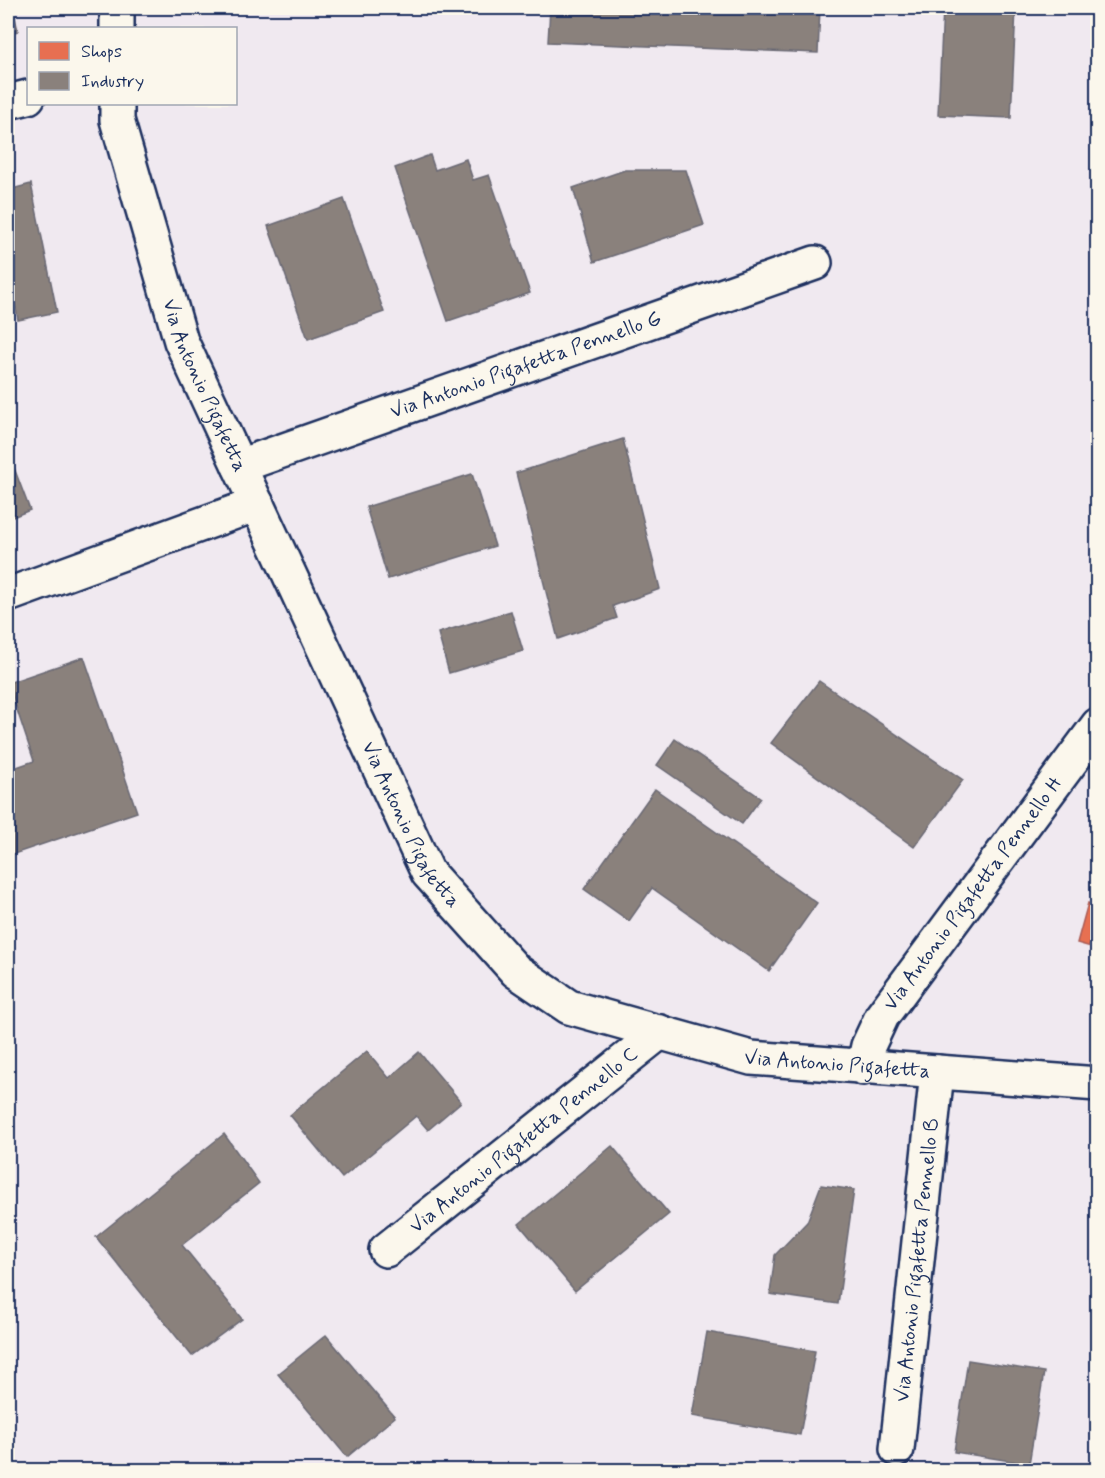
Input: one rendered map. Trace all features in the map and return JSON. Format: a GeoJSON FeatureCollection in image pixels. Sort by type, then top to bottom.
{"type":"FeatureCollection","features":[{"type":"Feature","properties":{"kind":"street"},"geometry":{"type":"LineString","coordinates":[[117,8],[117,27]]}},
{"type":"Feature","properties":{"kind":"street"},"geometry":{"type":"LineString","coordinates":[[8,102],[27,97]]}},
{"type":"Feature","properties":{"kind":"street","name":"Via Antonio Pigafetta"},"geometry":{"type":"LineString","coordinates":[[117,105],[117,120],[181,341],[428,873],[516,971],[568,1007],[751,1058],[1098,1084]]}},
{"type":"Feature","properties":{"kind":"street","name":"Via Antonio Pigafetta Pennello G"},"geometry":{"type":"LineString","coordinates":[[239,466],[815,263]]}},
{"type":"Feature","properties":{"kind":"street"},"geometry":{"type":"LineString","coordinates":[[8,595],[257,504]]}},
{"type":"Feature","properties":{"kind":"street","name":"Via Antonio Pigafetta Pennello H"},"geometry":{"type":"LineString","coordinates":[[862,1068],[868,1046],[882,1016],[1098,724]]}},
{"type":"Feature","properties":{"kind":"street","name":"Via Antonio Pigafetta Pennello C"},"geometry":{"type":"LineString","coordinates":[[386,1250],[660,1032]]}},
{"type":"Feature","properties":{"kind":"street","name":"Via Antonio Pigafetta Pennello B"},"geometry":{"type":"LineString","coordinates":[[897,1449],[937,1072]]}},
{"type":"Feature","properties":{"kind":"shaded area"},"geometry":{"type":"Polygon","coordinates":[[[8,8],[1097,8],[1097,1470],[8,1470],[8,8]]]}},
{"type":"Feature","properties":{"kind":"building: Shops"},"geometry":{"type":"Polygon","coordinates":[[[1088,903],[1098,906],[1098,949],[1077,943],[1088,903]]]}},
{"type":"Feature","properties":{"kind":"building: Industry"},"geometry":{"type":"Polygon","coordinates":[[[8,8],[13,8],[18,31],[8,34],[8,8]]]}},
{"type":"Feature","properties":{"kind":"building: Industry"},"geometry":{"type":"Polygon","coordinates":[[[550,8],[820,8],[818,53],[548,42],[550,8]]]}},
{"type":"Feature","properties":{"kind":"building: Industry"},"geometry":{"type":"Polygon","coordinates":[[[943,8],[1016,8],[1011,118],[938,115],[943,8]]]}},
{"type":"Feature","properties":{"kind":"building: Industry"},"geometry":{"type":"Polygon","coordinates":[[[430,155],[435,170],[466,159],[473,180],[489,175],[530,293],[448,321],[395,168],[430,155]]]}},
{"type":"Feature","properties":{"kind":"building: Industry"},"geometry":{"type":"Polygon","coordinates":[[[625,170],[686,170],[704,225],[594,262],[573,188],[625,170]]]}},
{"type":"Feature","properties":{"kind":"building: Industry"},"geometry":{"type":"Polygon","coordinates":[[[31,184],[57,312],[18,320],[8,264],[8,190],[31,184]]]}},
{"type":"Feature","properties":{"kind":"building: Industry"},"geometry":{"type":"Polygon","coordinates":[[[344,199],[384,312],[308,339],[268,226],[344,199]]]}},
{"type":"Feature","properties":{"kind":"building: Industry"},"geometry":{"type":"Polygon","coordinates":[[[623,439],[660,589],[613,606],[617,618],[558,639],[516,473],[623,439]]]}},
{"type":"Feature","properties":{"kind":"building: Industry"},"geometry":{"type":"Polygon","coordinates":[[[8,452],[30,510],[8,519],[8,452]]]}},
{"type":"Feature","properties":{"kind":"building: Industry"},"geometry":{"type":"Polygon","coordinates":[[[472,474],[495,546],[388,579],[366,507],[472,474]]]}},
{"type":"Feature","properties":{"kind":"building: Industry"},"geometry":{"type":"Polygon","coordinates":[[[511,611],[523,651],[449,673],[438,633],[511,611]]]}},
{"type":"Feature","properties":{"kind":"building: Industry"},"geometry":{"type":"Polygon","coordinates":[[[84,657],[137,812],[8,856],[8,770],[34,761],[8,683],[84,657]]]}},
{"type":"Feature","properties":{"kind":"building: Industry"},"geometry":{"type":"Polygon","coordinates":[[[819,681],[963,780],[914,847],[771,743],[819,681]]]}},
{"type":"Feature","properties":{"kind":"building: Industry"},"geometry":{"type":"Polygon","coordinates":[[[675,739],[761,798],[742,824],[657,765],[675,739]]]}},
{"type":"Feature","properties":{"kind":"building: Industry"},"geometry":{"type":"Polygon","coordinates":[[[655,789],[817,903],[769,971],[652,888],[629,921],[584,889],[655,789]]]}},
{"type":"Feature","properties":{"kind":"building: Industry"},"geometry":{"type":"Polygon","coordinates":[[[367,1051],[389,1078],[419,1052],[461,1102],[428,1130],[416,1116],[342,1178],[290,1115],[367,1051]]]}},
{"type":"Feature","properties":{"kind":"building: Industry"},"geometry":{"type":"Polygon","coordinates":[[[224,1134],[259,1183],[182,1245],[242,1319],[192,1356],[96,1237],[224,1134]]]}},
{"type":"Feature","properties":{"kind":"building: Industry"},"geometry":{"type":"Polygon","coordinates":[[[612,1146],[669,1214],[575,1291],[519,1224],[612,1146]]]}},
{"type":"Feature","properties":{"kind":"building: Industry"},"geometry":{"type":"Polygon","coordinates":[[[821,1185],[854,1190],[838,1304],[770,1294],[775,1255],[807,1222],[821,1185]]]}},
{"type":"Feature","properties":{"kind":"building: Industry"},"geometry":{"type":"Polygon","coordinates":[[[707,1332],[815,1351],[800,1435],[692,1416],[707,1332]]]}},
{"type":"Feature","properties":{"kind":"building: Industry"},"geometry":{"type":"Polygon","coordinates":[[[326,1335],[395,1417],[347,1457],[278,1374],[326,1335]]]}},
{"type":"Feature","properties":{"kind":"building: Industry"},"geometry":{"type":"Polygon","coordinates":[[[968,1360],[1044,1372],[1029,1464],[954,1452],[968,1360]]]}}]}
